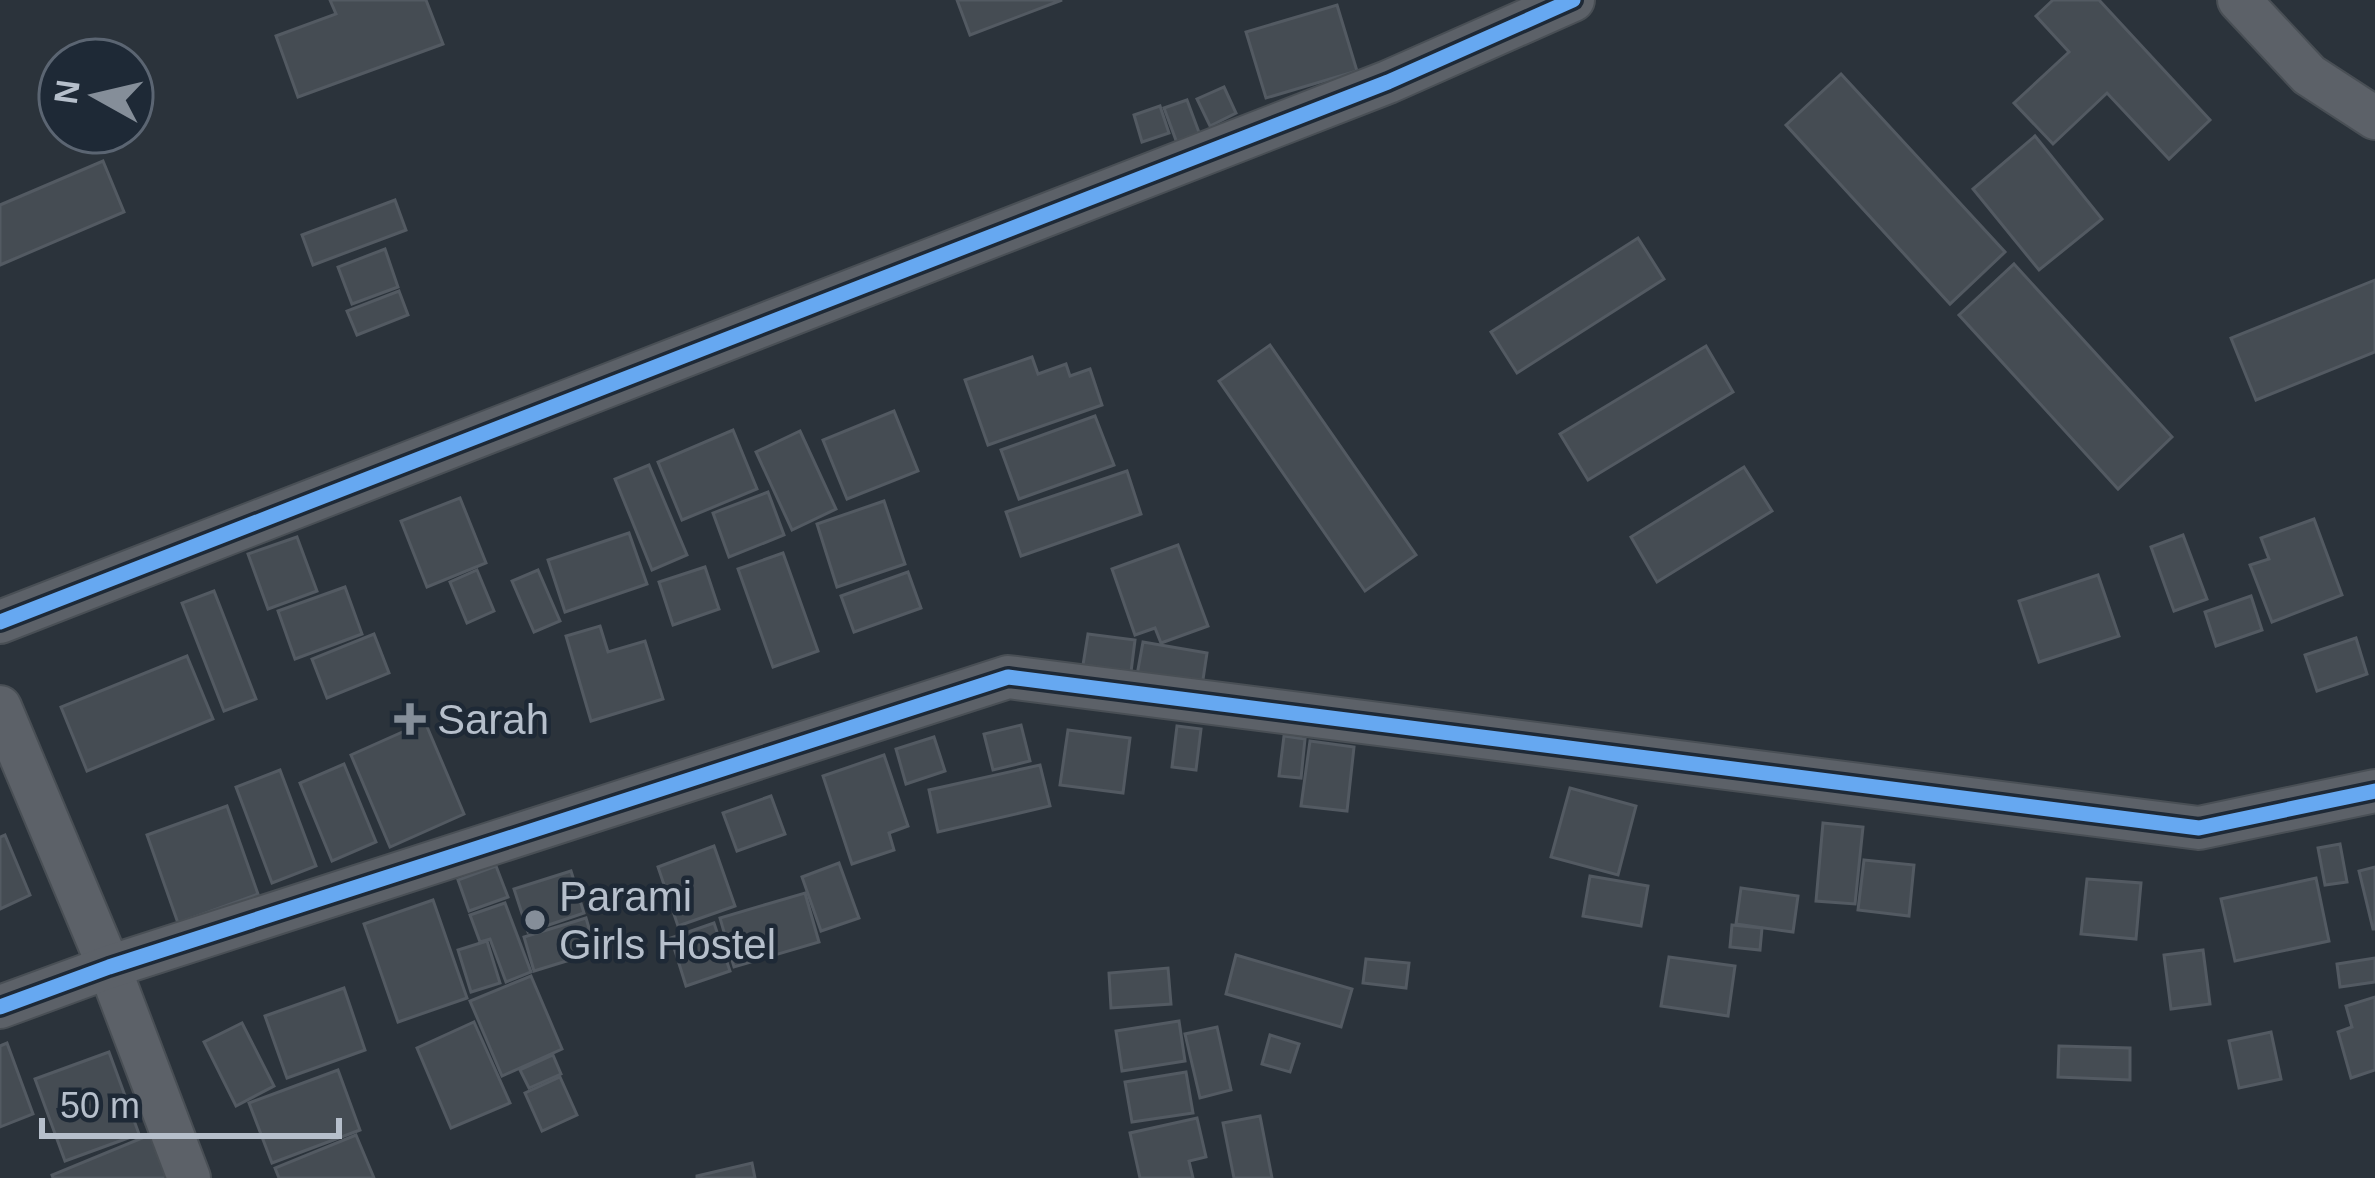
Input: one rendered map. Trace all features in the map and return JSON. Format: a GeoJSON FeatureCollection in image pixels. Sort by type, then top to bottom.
{"type":"FeatureCollection","features":[{"type":"Feature","properties":{"kind":"street"},"geometry":{"type":"LineString","coordinates":[[0,622],[1388,82],[1573,0]]}},
{"type":"Feature","properties":{"kind":"street"},"geometry":{"type":"LineString","coordinates":[[2239,0],[2309,75],[2375,118]]}},
{"type":"Feature","properties":{"kind":"street"},"geometry":{"type":"LineString","coordinates":[[0,1007],[109,967],[1008,677],[2200,828],[2375,791]]}},
{"type":"Feature","properties":{"kind":"street"},"geometry":{"type":"LineString","coordinates":[[0,707],[109,967],[189,1178]]}},
{"type":"Feature","properties":{"kind":"building"},"geometry":{"type":"Polygon","coordinates":[[[330,0],[426,0],[443,44],[298,97],[276,36],[336,14],[330,0]]]}},
{"type":"Feature","properties":{"kind":"building"},"geometry":{"type":"Polygon","coordinates":[[[957,0],[1062,0],[970,35],[957,0]]]}},
{"type":"Feature","properties":{"kind":"building"},"geometry":{"type":"Polygon","coordinates":[[[2053,0],[2099,0],[2210,120],[2169,159],[2107,93],[2053,144],[2014,103],[2069,52],[2036,16],[2053,0]]]}},
{"type":"Feature","properties":{"kind":"building"},"geometry":{"type":"Polygon","coordinates":[[[1337,5],[1357,71],[1266,98],[1246,32],[1337,5]]]}},
{"type":"Feature","properties":{"kind":"building"},"geometry":{"type":"Polygon","coordinates":[[[1841,74],[2005,252],[1950,304],[1786,125],[1841,74]]]}},
{"type":"Feature","properties":{"kind":"building"},"geometry":{"type":"Polygon","coordinates":[[[1224,87],[1236,113],[1210,126],[1197,99],[1224,87]]]}},
{"type":"Feature","properties":{"kind":"building"},"geometry":{"type":"Polygon","coordinates":[[[1187,100],[1200,135],[1177,143],[1164,108],[1187,100]]]}},
{"type":"Feature","properties":{"kind":"building"},"geometry":{"type":"Polygon","coordinates":[[[1160,106],[1169,133],[1142,142],[1134,115],[1160,106]]]}},
{"type":"Feature","properties":{"kind":"building"},"geometry":{"type":"Polygon","coordinates":[[[2035,136],[2102,219],[2039,270],[1973,189],[2035,136]]]}},
{"type":"Feature","properties":{"kind":"building"},"geometry":{"type":"Polygon","coordinates":[[[103,161],[124,212],[0,265],[0,205],[103,161]]]}},
{"type":"Feature","properties":{"kind":"building"},"geometry":{"type":"Polygon","coordinates":[[[395,200],[406,230],[313,265],[302,235],[395,200]]]}},
{"type":"Feature","properties":{"kind":"building"},"geometry":{"type":"Polygon","coordinates":[[[1638,238],[1664,279],[1517,373],[1491,332],[1638,238]]]}},
{"type":"Feature","properties":{"kind":"building"},"geometry":{"type":"Polygon","coordinates":[[[385,249],[398,287],[352,304],[338,267],[385,249]]]}},
{"type":"Feature","properties":{"kind":"building"},"geometry":{"type":"Polygon","coordinates":[[[2014,264],[2172,437],[2118,489],[1959,315],[2014,264]]]}},
{"type":"Feature","properties":{"kind":"building"},"geometry":{"type":"Polygon","coordinates":[[[2375,280],[2375,352],[2256,400],[2231,338],[2375,280]]]}},
{"type":"Feature","properties":{"kind":"building"},"geometry":{"type":"Polygon","coordinates":[[[399,291],[408,315],[357,335],[347,311],[399,291]]]}},
{"type":"Feature","properties":{"kind":"building"},"geometry":{"type":"Polygon","coordinates":[[[1270,345],[1416,555],[1365,591],[1219,381],[1270,345]]]}},
{"type":"Feature","properties":{"kind":"building"},"geometry":{"type":"Polygon","coordinates":[[[1706,346],[1733,392],[1588,480],[1560,434],[1706,346]]]}},
{"type":"Feature","properties":{"kind":"building"},"geometry":{"type":"Polygon","coordinates":[[[1032,357],[1038,374],[1066,364],[1070,376],[1090,369],[1102,405],[988,445],[965,380],[1032,357]]]}},
{"type":"Feature","properties":{"kind":"building"},"geometry":{"type":"Polygon","coordinates":[[[894,411],[918,471],[847,499],[823,440],[894,411]]]}},
{"type":"Feature","properties":{"kind":"building"},"geometry":{"type":"Polygon","coordinates":[[[1095,416],[1114,465],[1019,499],[1001,450],[1095,416]]]}},
{"type":"Feature","properties":{"kind":"building"},"geometry":{"type":"Polygon","coordinates":[[[733,430],[757,489],[682,520],[658,462],[733,430]]]}},
{"type":"Feature","properties":{"kind":"building"},"geometry":{"type":"Polygon","coordinates":[[[800,431],[836,509],[792,530],[756,452],[800,431]]]}},
{"type":"Feature","properties":{"kind":"building"},"geometry":{"type":"Polygon","coordinates":[[[649,465],[687,555],[652,570],[615,479],[649,465]]]}},
{"type":"Feature","properties":{"kind":"building"},"geometry":{"type":"Polygon","coordinates":[[[1744,467],[1772,511],[1657,582],[1631,537],[1744,467]]]}},
{"type":"Feature","properties":{"kind":"building"},"geometry":{"type":"Polygon","coordinates":[[[1127,471],[1141,514],[1021,556],[1006,512],[1127,471]]]}},
{"type":"Feature","properties":{"kind":"building"},"geometry":{"type":"Polygon","coordinates":[[[768,492],[784,535],[729,557],[713,513],[768,492]]]}},
{"type":"Feature","properties":{"kind":"building"},"geometry":{"type":"Polygon","coordinates":[[[460,498],[486,563],[427,587],[401,521],[460,498]]]}},
{"type":"Feature","properties":{"kind":"building"},"geometry":{"type":"Polygon","coordinates":[[[884,501],[905,564],[837,587],[817,524],[884,501]]]}},
{"type":"Feature","properties":{"kind":"building"},"geometry":{"type":"Polygon","coordinates":[[[2314,519],[2342,595],[2272,622],[2250,565],[2269,559],[2261,538],[2314,519]]]}},
{"type":"Feature","properties":{"kind":"building"},"geometry":{"type":"Polygon","coordinates":[[[629,533],[647,584],[565,612],[548,560],[629,533]]]}},
{"type":"Feature","properties":{"kind":"building"},"geometry":{"type":"Polygon","coordinates":[[[2183,535],[2207,599],[2174,611],[2151,547],[2183,535]]]}},
{"type":"Feature","properties":{"kind":"building"},"geometry":{"type":"Polygon","coordinates":[[[297,537],[317,591],[268,609],[248,554],[297,537]]]}},
{"type":"Feature","properties":{"kind":"building"},"geometry":{"type":"Polygon","coordinates":[[[1178,545],[1208,626],[1161,643],[1155,628],[1135,635],[1112,569],[1178,545]]]}},
{"type":"Feature","properties":{"kind":"building"},"geometry":{"type":"Polygon","coordinates":[[[783,553],[818,651],[773,667],[738,569],[783,553]]]}},
{"type":"Feature","properties":{"kind":"building"},"geometry":{"type":"Polygon","coordinates":[[[705,567],[719,609],[673,625],[659,582],[705,567]]]}},
{"type":"Feature","properties":{"kind":"building"},"geometry":{"type":"Polygon","coordinates":[[[477,570],[494,611],[467,623],[450,582],[477,570]]]}},
{"type":"Feature","properties":{"kind":"building"},"geometry":{"type":"Polygon","coordinates":[[[538,570],[560,621],[534,632],[512,581],[538,570]]]}},
{"type":"Feature","properties":{"kind":"building"},"geometry":{"type":"Polygon","coordinates":[[[908,572],[921,608],[854,632],[841,596],[908,572]]]}},
{"type":"Feature","properties":{"kind":"building"},"geometry":{"type":"Polygon","coordinates":[[[2098,575],[2119,636],[2039,662],[2019,601],[2098,575]]]}},
{"type":"Feature","properties":{"kind":"building"},"geometry":{"type":"Polygon","coordinates":[[[345,587],[362,634],[295,659],[278,611],[345,587]]]}},
{"type":"Feature","properties":{"kind":"building"},"geometry":{"type":"Polygon","coordinates":[[[214,591],[256,699],[224,711],[182,603],[214,591]]]}},
{"type":"Feature","properties":{"kind":"building"},"geometry":{"type":"Polygon","coordinates":[[[2251,596],[2262,630],[2216,646],[2205,612],[2251,596]]]}},
{"type":"Feature","properties":{"kind":"building"},"geometry":{"type":"Polygon","coordinates":[[[600,626],[608,652],[645,641],[663,699],[591,721],[566,636],[600,626]]]}},
{"type":"Feature","properties":{"kind":"building"},"geometry":{"type":"Polygon","coordinates":[[[374,634],[389,673],[327,698],[312,659],[374,634]]]}},
{"type":"Feature","properties":{"kind":"building"},"geometry":{"type":"Polygon","coordinates":[[[1088,634],[1135,640],[1131,672],[1083,665],[1088,634]]]}},
{"type":"Feature","properties":{"kind":"building"},"geometry":{"type":"Polygon","coordinates":[[[2356,638],[2367,674],[2317,691],[2305,655],[2356,638]]]}},
{"type":"Feature","properties":{"kind":"building"},"geometry":{"type":"Polygon","coordinates":[[[1143,642],[1207,653],[1202,686],[1137,675],[1143,642]]]}},
{"type":"Feature","properties":{"kind":"building"},"geometry":{"type":"Polygon","coordinates":[[[187,656],[213,719],[87,771],[61,707],[187,656]]]}},
{"type":"Feature","properties":{"kind":"building"},"geometry":{"type":"Polygon","coordinates":[[[425,722],[464,814],[390,847],[351,755],[425,722]]]}},
{"type":"Feature","properties":{"kind":"building"},"geometry":{"type":"Polygon","coordinates":[[[1021,725],[1030,761],[993,770],[984,734],[1021,725]]]}},
{"type":"Feature","properties":{"kind":"building"},"geometry":{"type":"Polygon","coordinates":[[[1177,726],[1201,729],[1196,770],[1172,767],[1177,726]]]}},
{"type":"Feature","properties":{"kind":"building"},"geometry":{"type":"Polygon","coordinates":[[[1068,730],[1130,738],[1123,793],[1060,785],[1068,730]]]}},
{"type":"Feature","properties":{"kind":"building"},"geometry":{"type":"Polygon","coordinates":[[[1284,736],[1305,739],[1301,778],[1279,776],[1284,736]]]}},
{"type":"Feature","properties":{"kind":"building"},"geometry":{"type":"Polygon","coordinates":[[[934,737],[945,771],[906,784],[896,749],[934,737]]]}},
{"type":"Feature","properties":{"kind":"building"},"geometry":{"type":"Polygon","coordinates":[[[1310,741],[1354,747],[1347,811],[1301,806],[1310,741]]]}},
{"type":"Feature","properties":{"kind":"building"},"geometry":{"type":"Polygon","coordinates":[[[884,755],[908,826],[889,833],[894,850],[852,864],[823,776],[884,755]]]}},
{"type":"Feature","properties":{"kind":"building"},"geometry":{"type":"Polygon","coordinates":[[[344,764],[376,842],[332,861],[300,783],[344,764]]]}},
{"type":"Feature","properties":{"kind":"building"},"geometry":{"type":"Polygon","coordinates":[[[1040,765],[1050,806],[938,832],[929,790],[1040,765]]]}},
{"type":"Feature","properties":{"kind":"building"},"geometry":{"type":"Polygon","coordinates":[[[280,770],[316,866],[272,883],[236,787],[280,770]]]}},
{"type":"Feature","properties":{"kind":"building"},"geometry":{"type":"Polygon","coordinates":[[[1570,788],[1636,806],[1618,875],[1551,857],[1570,788]]]}},
{"type":"Feature","properties":{"kind":"building"},"geometry":{"type":"Polygon","coordinates":[[[771,796],[785,834],[737,851],[723,813],[771,796]]]}},
{"type":"Feature","properties":{"kind":"building"},"geometry":{"type":"Polygon","coordinates":[[[227,806],[258,894],[178,923],[147,835],[227,806]]]}},
{"type":"Feature","properties":{"kind":"building"},"geometry":{"type":"Polygon","coordinates":[[[1823,823],[1863,827],[1855,904],[1816,901],[1823,823]]]}},
{"type":"Feature","properties":{"kind":"building"},"geometry":{"type":"Polygon","coordinates":[[[5,835],[30,895],[0,909],[0,837],[5,835]]]}},
{"type":"Feature","properties":{"kind":"building"},"geometry":{"type":"Polygon","coordinates":[[[2340,844],[2347,882],[2325,885],[2318,848],[2340,844]]]}},
{"type":"Feature","properties":{"kind":"building"},"geometry":{"type":"Polygon","coordinates":[[[714,846],[735,906],[678,926],[658,867],[714,846]]]}},
{"type":"Feature","properties":{"kind":"building"},"geometry":{"type":"Polygon","coordinates":[[[1864,860],[1914,865],[1909,916],[1858,910],[1864,860]]]}},
{"type":"Feature","properties":{"kind":"building"},"geometry":{"type":"Polygon","coordinates":[[[839,863],[859,918],[821,931],[802,877],[839,863]]]}},
{"type":"Feature","properties":{"kind":"building"},"geometry":{"type":"Polygon","coordinates":[[[496,866],[508,897],[469,911],[458,880],[496,866]]]}},
{"type":"Feature","properties":{"kind":"building"},"geometry":{"type":"Polygon","coordinates":[[[2375,867],[2375,929],[2373,929],[2359,871],[2375,867]]]}},
{"type":"Feature","properties":{"kind":"building"},"geometry":{"type":"Polygon","coordinates":[[[571,871],[584,913],[528,932],[514,889],[571,871]]]}},
{"type":"Feature","properties":{"kind":"building"},"geometry":{"type":"Polygon","coordinates":[[[1590,876],[1648,886],[1641,926],[1583,916],[1590,876]]]}},
{"type":"Feature","properties":{"kind":"building"},"geometry":{"type":"Polygon","coordinates":[[[2316,878],[2329,941],[2235,961],[2221,899],[2316,878]]]}},
{"type":"Feature","properties":{"kind":"building"},"geometry":{"type":"Polygon","coordinates":[[[2087,879],[2141,883],[2136,939],[2081,934],[2087,879]]]}},
{"type":"Feature","properties":{"kind":"building"},"geometry":{"type":"Polygon","coordinates":[[[1741,888],[1798,896],[1793,932],[1736,924],[1741,888]]]}},
{"type":"Feature","properties":{"kind":"building"},"geometry":{"type":"Polygon","coordinates":[[[805,893],[819,942],[734,967],[720,918],[805,893]]]}},
{"type":"Feature","properties":{"kind":"building"},"geometry":{"type":"Polygon","coordinates":[[[433,900],[467,998],[398,1022],[364,924],[433,900]]]}},
{"type":"Feature","properties":{"kind":"building"},"geometry":{"type":"Polygon","coordinates":[[[505,903],[531,972],[506,982],[490,939],[480,942],[470,915],[505,903]]]}},
{"type":"Feature","properties":{"kind":"building"},"geometry":{"type":"Polygon","coordinates":[[[586,918],[596,952],[534,971],[524,937],[586,918]]]}},
{"type":"Feature","properties":{"kind":"building"},"geometry":{"type":"Polygon","coordinates":[[[714,923],[730,971],[686,986],[671,938],[714,923]]]}},
{"type":"Feature","properties":{"kind":"building"},"geometry":{"type":"Polygon","coordinates":[[[1732,925],[1762,928],[1760,950],[1730,947],[1732,925]]]}},
{"type":"Feature","properties":{"kind":"building"},"geometry":{"type":"Polygon","coordinates":[[[487,941],[500,983],[471,992],[458,950],[487,941]]]}},
{"type":"Feature","properties":{"kind":"building"},"geometry":{"type":"Polygon","coordinates":[[[2203,950],[2210,1004],[2171,1009],[2164,955],[2203,950]]]}},
{"type":"Feature","properties":{"kind":"building"},"geometry":{"type":"Polygon","coordinates":[[[1236,955],[1352,989],[1341,1027],[1226,994],[1236,955]]]}},
{"type":"Feature","properties":{"kind":"building"},"geometry":{"type":"Polygon","coordinates":[[[1669,957],[1735,966],[1728,1016],[1661,1006],[1669,957]]]}},
{"type":"Feature","properties":{"kind":"building"},"geometry":{"type":"Polygon","coordinates":[[[2375,958],[2375,982],[2340,987],[2337,964],[2375,958]]]}},
{"type":"Feature","properties":{"kind":"building"},"geometry":{"type":"Polygon","coordinates":[[[1366,959],[1409,963],[1406,988],[1363,983],[1366,959]]]}},
{"type":"Feature","properties":{"kind":"building"},"geometry":{"type":"Polygon","coordinates":[[[1168,968],[1171,1004],[1111,1008],[1109,973],[1168,968]]]}},
{"type":"Feature","properties":{"kind":"building"},"geometry":{"type":"Polygon","coordinates":[[[531,976],[562,1049],[502,1076],[470,1001],[531,976]]]}},
{"type":"Feature","properties":{"kind":"building"},"geometry":{"type":"Polygon","coordinates":[[[344,988],[365,1050],[287,1078],[265,1016],[344,988]]]}},
{"type":"Feature","properties":{"kind":"building"},"geometry":{"type":"Polygon","coordinates":[[[2375,997],[2375,1070],[2351,1078],[2338,1032],[2352,1027],[2346,1006],[2375,997]]]}},
{"type":"Feature","properties":{"kind":"building"},"geometry":{"type":"Polygon","coordinates":[[[1179,1021],[1185,1061],[1122,1071],[1116,1031],[1179,1021]]]}},
{"type":"Feature","properties":{"kind":"building"},"geometry":{"type":"Polygon","coordinates":[[[474,1022],[510,1103],[451,1128],[417,1048],[474,1022]]]}},
{"type":"Feature","properties":{"kind":"building"},"geometry":{"type":"Polygon","coordinates":[[[242,1023],[274,1086],[236,1106],[204,1042],[242,1023]]]}},
{"type":"Feature","properties":{"kind":"building"},"geometry":{"type":"Polygon","coordinates":[[[1217,1027],[1231,1090],[1200,1098],[1185,1034],[1217,1027]]]}},
{"type":"Feature","properties":{"kind":"building"},"geometry":{"type":"Polygon","coordinates":[[[2271,1032],[2281,1079],[2239,1088],[2229,1041],[2271,1032]]]}},
{"type":"Feature","properties":{"kind":"building"},"geometry":{"type":"Polygon","coordinates":[[[1270,1035],[1299,1044],[1290,1072],[1262,1064],[1270,1035]]]}},
{"type":"Feature","properties":{"kind":"building"},"geometry":{"type":"Polygon","coordinates":[[[7,1043],[33,1114],[0,1127],[0,1046],[7,1043]]]}},
{"type":"Feature","properties":{"kind":"building"},"geometry":{"type":"Polygon","coordinates":[[[2059,1046],[2130,1048],[2130,1080],[2058,1077],[2059,1046]]]}},
{"type":"Feature","properties":{"kind":"building"},"geometry":{"type":"Polygon","coordinates":[[[109,1052],[139,1134],[65,1161],[35,1079],[109,1052]]]}},
{"type":"Feature","properties":{"kind":"building"},"geometry":{"type":"Polygon","coordinates":[[[553,1055],[561,1074],[529,1088],[520,1070],[553,1055]]]}},
{"type":"Feature","properties":{"kind":"building"},"geometry":{"type":"Polygon","coordinates":[[[338,1070],[360,1130],[272,1163],[249,1103],[338,1070]]]}},
{"type":"Feature","properties":{"kind":"building"},"geometry":{"type":"Polygon","coordinates":[[[1186,1072],[1193,1113],[1132,1122],[1125,1082],[1186,1072]]]}},
{"type":"Feature","properties":{"kind":"building"},"geometry":{"type":"Polygon","coordinates":[[[560,1077],[577,1115],[542,1131],[525,1093],[560,1077]]]}},
{"type":"Feature","properties":{"kind":"building"},"geometry":{"type":"Polygon","coordinates":[[[1260,1116],[1272,1178],[1234,1178],[1223,1123],[1260,1116]]]}},
{"type":"Feature","properties":{"kind":"building"},"geometry":{"type":"Polygon","coordinates":[[[1197,1118],[1206,1157],[1189,1161],[1193,1178],[1140,1178],[1130,1133],[1197,1118]]]}},
{"type":"Feature","properties":{"kind":"building"},"geometry":{"type":"Polygon","coordinates":[[[159,1131],[177,1178],[53,1178],[52,1175],[159,1131]]]}},
{"type":"Feature","properties":{"kind":"building"},"geometry":{"type":"Polygon","coordinates":[[[356,1135],[374,1178],[279,1178],[275,1168],[356,1135]]]}},
{"type":"Feature","properties":{"kind":"building"},"geometry":{"type":"Polygon","coordinates":[[[752,1163],[755,1178],[697,1178],[697,1176],[752,1163]]]}},
{"type":"Feature","properties":{"kind":"cycle path"},"geometry":{"type":"LineString","coordinates":[[0,622],[1388,82],[1573,0]]}},
{"type":"Feature","properties":{"kind":"cycle path"},"geometry":{"type":"LineString","coordinates":[[0,1007],[109,967],[1008,677],[2199,828],[2375,791]]}},
{"type":"Feature","properties":{"kind":"place","name":"Sarah"},"geometry":{"type":"Point","coordinates":[410,719]}},
{"type":"Feature","properties":{"kind":"place","name":"Parami Girls Hostel"},"geometry":{"type":"Point","coordinates":[535,920]}}]}
